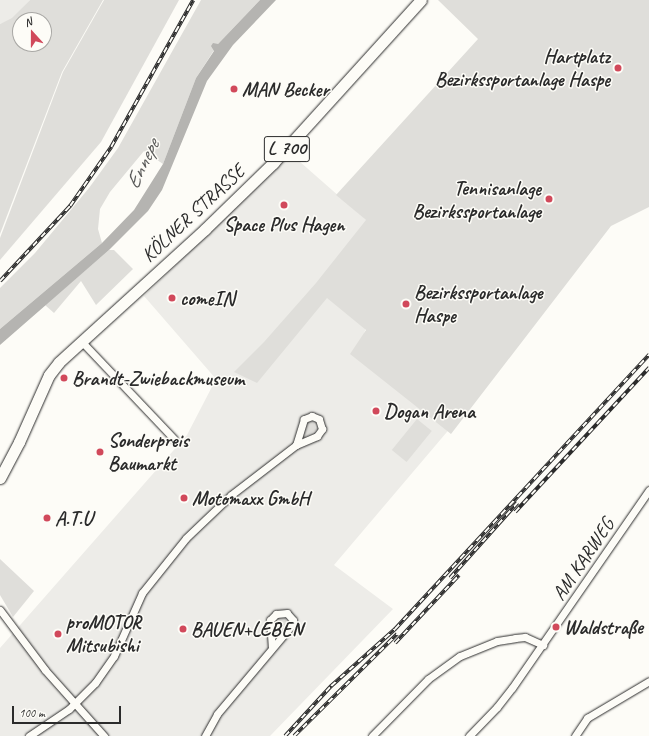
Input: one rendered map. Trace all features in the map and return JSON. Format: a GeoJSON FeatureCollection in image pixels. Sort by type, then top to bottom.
{"type":"FeatureCollection","features":[{"type":"Feature","properties":{"kind":"main road","name":"KÖLNER STRASSE"},"geometry":{"type":"LineString","coordinates":[[81,341],[205,229],[273,163],[421,0]]}},
{"type":"Feature","properties":{"kind":"main road","name":"L 700"},"geometry":{"type":"LineString","coordinates":[[0,478],[19,442],[49,375],[81,341]]}},
{"type":"Feature","properties":{"kind":"street"},"geometry":{"type":"LineString","coordinates":[[81,341],[174,439]]}},
{"type":"Feature","properties":{"kind":"street"},"geometry":{"type":"LineString","coordinates":[[29,736],[74,704],[95,683],[114,656],[142,593],[170,556],[231,495],[296,445]]}},
{"type":"Feature","properties":{"kind":"street","name":"AM KARWEG"},"geometry":{"type":"LineString","coordinates":[[469,736],[497,707],[543,645],[649,490]]}},
{"type":"Feature","properties":{"kind":"street"},"geometry":{"type":"LineString","coordinates":[[0,610],[32,654],[74,704],[104,736]]}},
{"type":"Feature","properties":{"kind":"street"},"geometry":{"type":"LineString","coordinates":[[205,736],[217,714],[292,625],[293,620],[287,613],[276,614],[270,620],[272,647]]}},
{"type":"Feature","properties":{"kind":"street"},"geometry":{"type":"LineString","coordinates":[[372,736],[428,679],[460,656],[497,641],[515,638],[530,638],[543,645]]}},
{"type":"Feature","properties":{"kind":"street"},"geometry":{"type":"LineString","coordinates":[[575,736],[587,718],[649,681]]}},
{"type":"Feature","properties":{"kind":"shaded area"},"geometry":{"type":"Polygon","coordinates":[[[0,0],[30,0],[19,12],[12,12],[12,19],[0,24],[0,0]]]}},
{"type":"Feature","properties":{"kind":"shaded area"},"geometry":{"type":"Polygon","coordinates":[[[30,0],[103,0],[62,72],[0,234],[0,24],[12,18],[12,52],[52,52],[52,12],[18,12],[30,0]]]}},
{"type":"Feature","properties":{"kind":"shaded area"},"geometry":{"type":"Polygon","coordinates":[[[104,0],[179,0],[101,142],[0,260],[0,238],[63,72],[104,0]]]}},
{"type":"Feature","properties":{"kind":"shaded area"},"geometry":{"type":"Polygon","coordinates":[[[201,0],[260,0],[218,44],[196,78],[163,164],[144,151],[110,192],[100,209],[98,229],[102,243],[0,329],[0,288],[35,253],[89,188],[118,148],[201,0]]]}},
{"type":"Feature","properties":{"kind":"shaded area"},"geometry":{"type":"Polygon","coordinates":[[[260,0],[276,0],[233,45],[207,81],[162,190],[148,211],[109,250],[0,345],[0,329],[102,243],[134,210],[163,164],[196,78],[214,51],[211,46],[213,43],[218,44],[260,0]]]}},
{"type":"Feature","properties":{"kind":"shaded area"},"geometry":{"type":"Polygon","coordinates":[[[438,0],[649,0],[649,207],[611,226],[451,434],[350,354],[366,330],[327,298],[257,383],[234,372],[264,342],[316,283],[366,220],[336,195],[478,39],[438,0]]]}},
{"type":"Feature","properties":{"kind":"shaded area"},"geometry":{"type":"Polygon","coordinates":[[[291,154],[373,226],[367,322],[358,359],[452,426],[334,565],[393,609],[270,736],[0,736],[0,648],[187,435],[216,379],[144,296],[291,154]],[[275,620],[274,624],[277,636],[286,626],[275,620]]]}},
{"type":"Feature","properties":{"kind":"shaded area"},"geometry":{"type":"Polygon","coordinates":[[[109,250],[114,250],[133,269],[96,305],[81,281],[54,313],[45,305],[109,250]]]}},
{"type":"Feature","properties":{"kind":"shaded area"},"geometry":{"type":"Polygon","coordinates":[[[417,419],[432,431],[407,462],[392,450],[417,419]]]}},
{"type":"Feature","properties":{"kind":"shaded area"},"geometry":{"type":"Polygon","coordinates":[[[309,421],[314,423],[316,430],[302,439],[305,423],[309,421]]]}},
{"type":"Feature","properties":{"kind":"shaded area"},"geometry":{"type":"Polygon","coordinates":[[[0,559],[34,591],[13,617],[0,595],[0,559]]]}},
{"type":"Feature","properties":{"kind":"shaded area"},"geometry":{"type":"Polygon","coordinates":[[[279,617],[285,618],[287,623],[277,636],[275,621],[279,617]]]}},
{"type":"Feature","properties":{"kind":"railway"},"geometry":{"type":"LineString","coordinates":[[0,281],[70,206],[111,147],[193,0]]}},
{"type":"Feature","properties":{"kind":"railway"},"geometry":{"type":"LineString","coordinates":[[285,736],[331,686],[395,629],[649,355]]}},
{"type":"Feature","properties":{"kind":"railway"},"geometry":{"type":"LineString","coordinates":[[515,512],[649,368]]}},
{"type":"Feature","properties":{"kind":"railway"},"geometry":{"type":"LineString","coordinates":[[450,578],[517,503]]}},
{"type":"Feature","properties":{"kind":"railway"},"geometry":{"type":"LineString","coordinates":[[395,643],[459,575]]}},
{"type":"Feature","properties":{"kind":"railway"},"geometry":{"type":"LineString","coordinates":[[294,736],[397,634]]}},
{"type":"Feature","properties":{"kind":"place","name":"Hartplatz Bezirkssportanlage Haspe"},"geometry":{"type":"Point","coordinates":[618,68]}},
{"type":"Feature","properties":{"kind":"place","name":"MAN Becker"},"geometry":{"type":"Point","coordinates":[234,89]}},
{"type":"Feature","properties":{"kind":"place","name":"Tennisanlage Bezirkssportanlage"},"geometry":{"type":"Point","coordinates":[549,199]}},
{"type":"Feature","properties":{"kind":"place","name":"Space Plus Hagen"},"geometry":{"type":"Point","coordinates":[284,205]}},
{"type":"Feature","properties":{"kind":"place","name":"comeIN"},"geometry":{"type":"Point","coordinates":[172,298]}},
{"type":"Feature","properties":{"kind":"place","name":"Bezirkssportanlage Haspe"},"geometry":{"type":"Point","coordinates":[406,304]}},
{"type":"Feature","properties":{"kind":"place","name":"Brandt-Zwiebackmuseum"},"geometry":{"type":"Point","coordinates":[64,378]}},
{"type":"Feature","properties":{"kind":"place","name":"Dogan Arena"},"geometry":{"type":"Point","coordinates":[376,411]}},
{"type":"Feature","properties":{"kind":"place","name":"Sonderpreis Baumarkt"},"geometry":{"type":"Point","coordinates":[100,452]}},
{"type":"Feature","properties":{"kind":"place","name":"Motomaxx GmbH"},"geometry":{"type":"Point","coordinates":[184,498]}},
{"type":"Feature","properties":{"kind":"place","name":"A.T.U"},"geometry":{"type":"Point","coordinates":[47,518]}},
{"type":"Feature","properties":{"kind":"place","name":"Waldstraße"},"geometry":{"type":"Point","coordinates":[556,627]}},
{"type":"Feature","properties":{"kind":"place","name":"BAUEN+LEBEN"},"geometry":{"type":"Point","coordinates":[183,629]}},
{"type":"Feature","properties":{"kind":"place","name":"proMOTOR Mitsubishi"},"geometry":{"type":"Point","coordinates":[58,634]}},
{"type":"Feature","properties":{"kind":"water label","name":"Ennepe"},"geometry":{"type":"Point","coordinates":[142,164]}}]}
